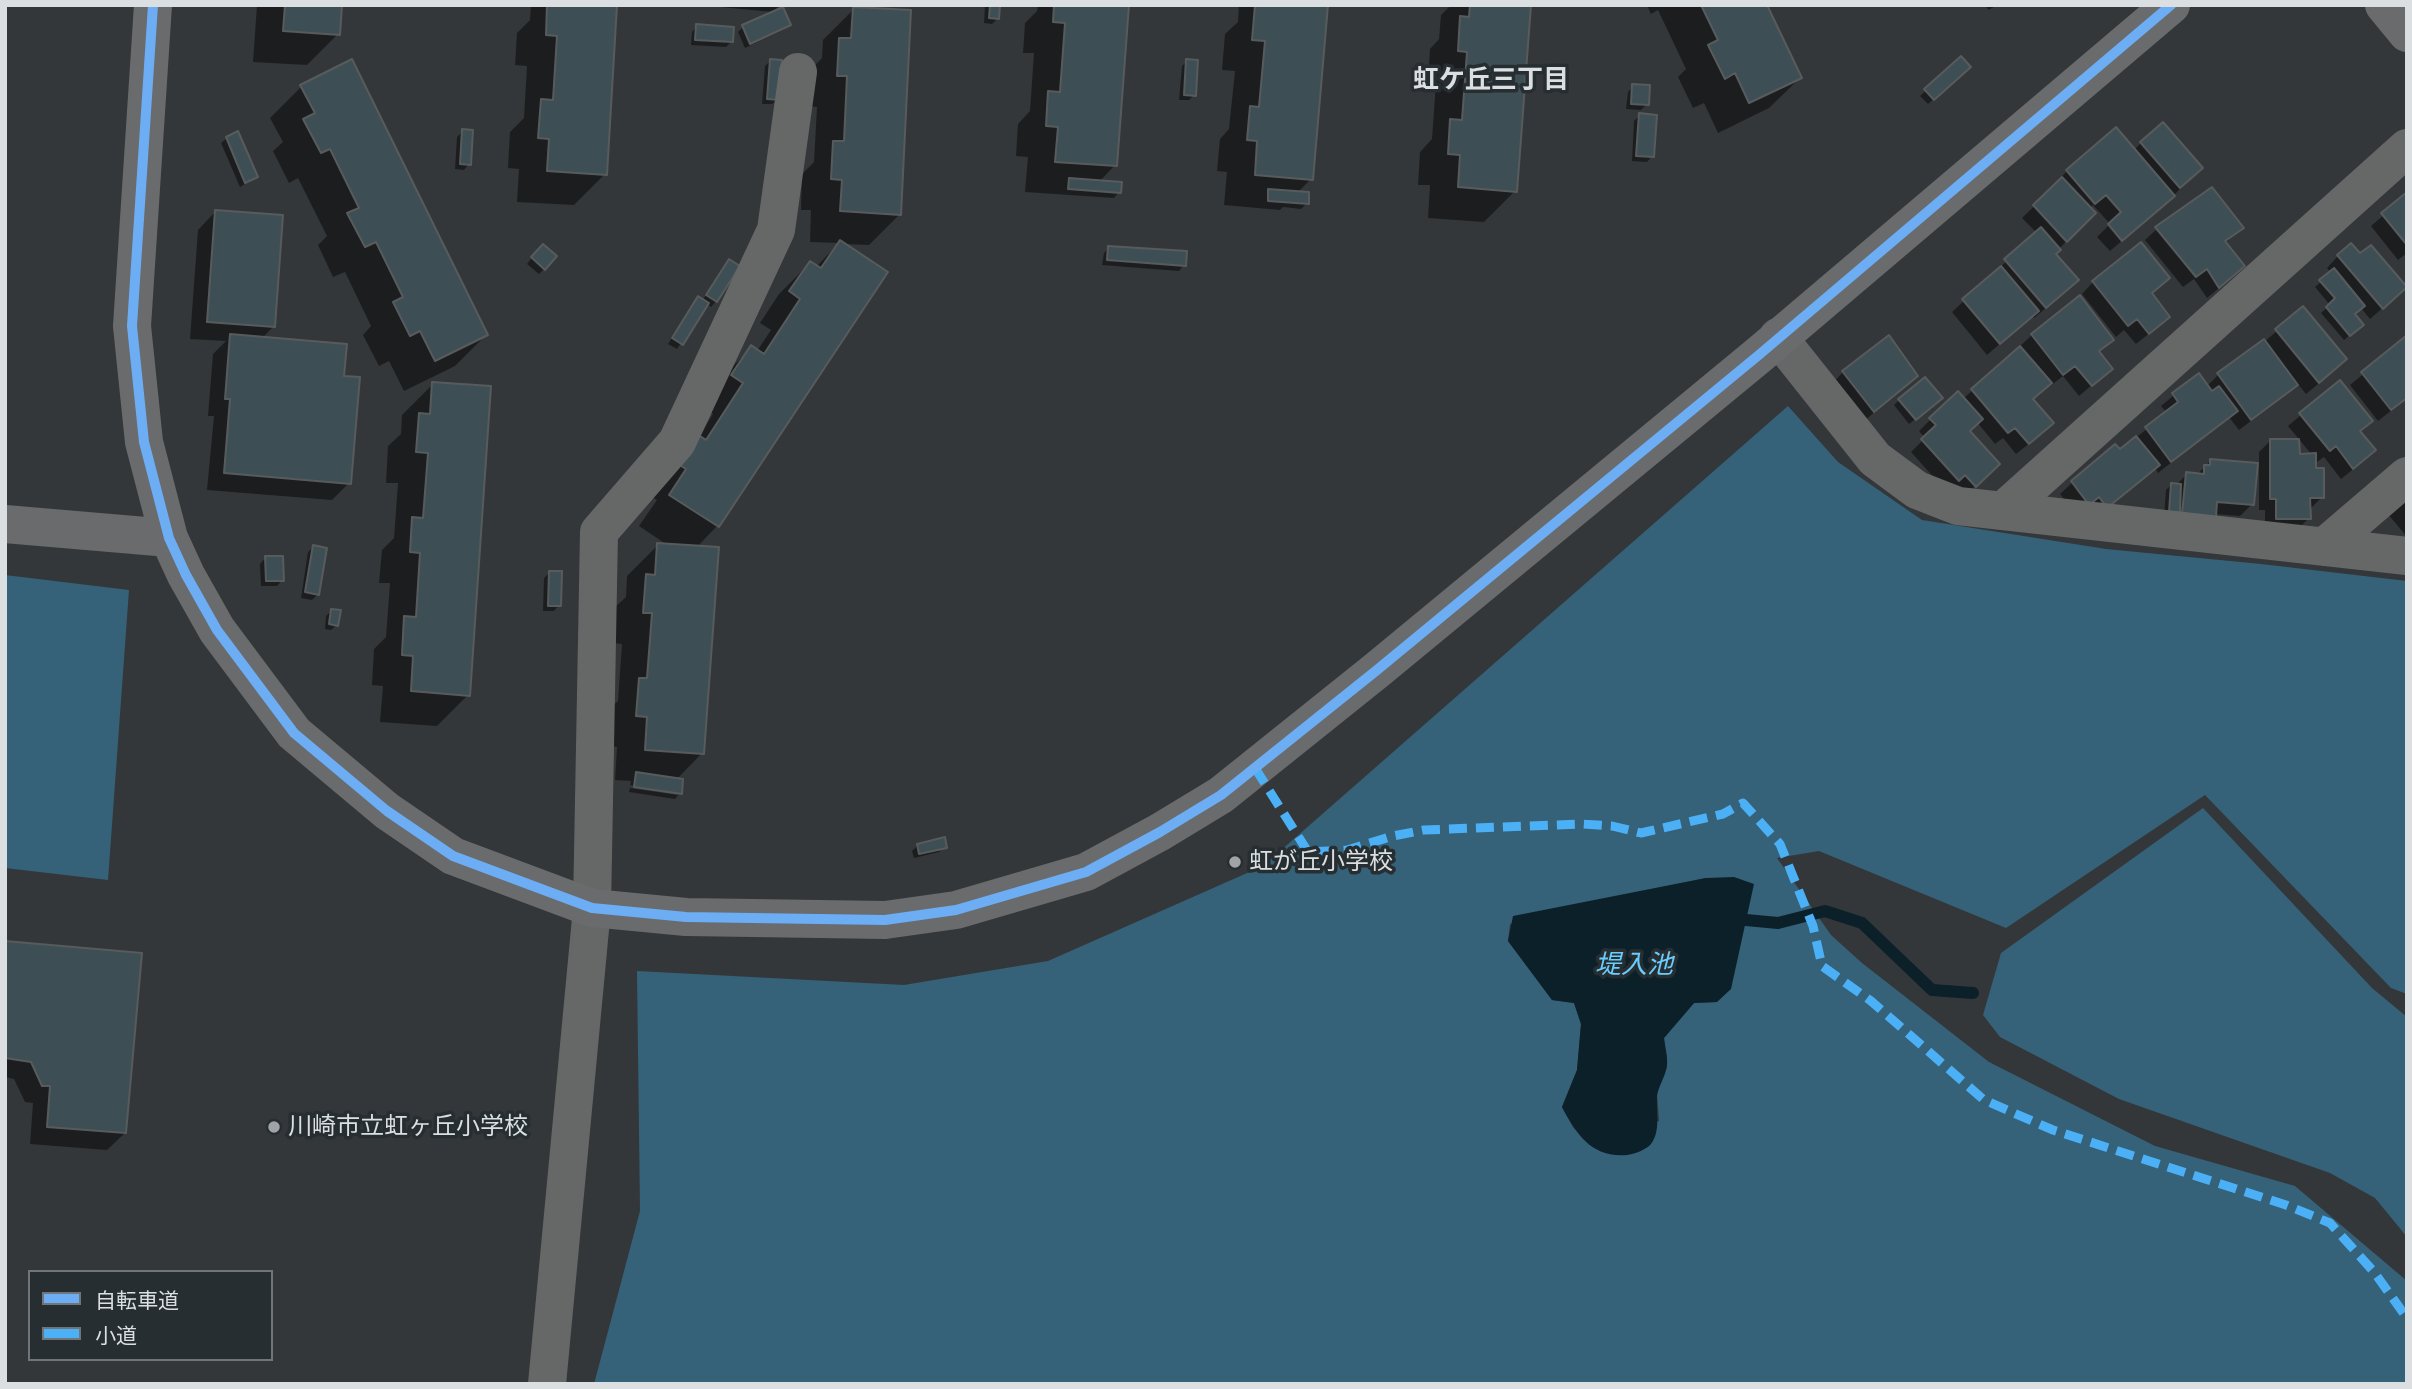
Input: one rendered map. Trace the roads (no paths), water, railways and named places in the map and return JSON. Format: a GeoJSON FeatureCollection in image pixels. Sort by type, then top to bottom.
{"type":"FeatureCollection","features":[{"type":"Feature","properties":{"kind":"street"},"geometry":{"type":"LineString","coordinates":[[153,5],[132,326],[144,442],[169,538],[186,575],[217,630],[294,733],[387,811],[453,856],[592,908],[686,917],[885,920],[956,910],[1086,872],[1221,795],[1398,653],[2171,5]]}},
{"type":"Feature","properties":{"kind":"street"},"geometry":{"type":"LineString","coordinates":[[2384,5],[2407,33]]}},
{"type":"Feature","properties":{"kind":"street"},"geometry":{"type":"LineString","coordinates":[[547,1384],[592,908],[599,532],[677,442],[776,230],[798,72]]}},
{"type":"Feature","properties":{"kind":"street"},"geometry":{"type":"LineString","coordinates":[[2004,510],[2407,148]]}},
{"type":"Feature","properties":{"kind":"street"},"geometry":{"type":"LineString","coordinates":[[1778,337],[1875,459],[1917,491],[1958,506],[2407,556]]}},
{"type":"Feature","properties":{"kind":"street"},"geometry":{"type":"LineString","coordinates":[[2324,547],[2407,476]]}},
{"type":"Feature","properties":{"kind":"street"},"geometry":{"type":"LineString","coordinates":[[5,524],[169,538]]}},
{"type":"Feature","properties":{"kind":"water","name":"堤入池"},"geometry":{"type":"Polygon","coordinates":[[[1734,877],[1754,884],[1731,989],[1717,1002],[1694,1003],[1664,1038],[1667,1065],[1658,1092],[1657,1127],[1651,1144],[1627,1155],[1604,1153],[1595,1149],[1580,1135],[1562,1107],[1577,1070],[1581,1024],[1574,1003],[1552,1000],[1508,941],[1513,916],[1706,878],[1734,877]]]}},
{"type":"Feature","properties":{"kind":"waterway"},"geometry":{"type":"LineString","coordinates":[[1746,920],[1778,923],[1825,911],[1862,923],[1932,990],[1973,993]]}},
{"type":"Feature","properties":{"kind":"place","name":"虹が丘小学校"},"geometry":{"type":"Point","coordinates":[1235,862]}},
{"type":"Feature","properties":{"kind":"place","name":"川崎市立虹ヶ丘小学校"},"geometry":{"type":"Point","coordinates":[274,1127]}},
{"type":"Feature","properties":{"kind":"district","name":"虹ケ丘三丁目"},"geometry":{"type":"Point","coordinates":[1491,80]}}]}
